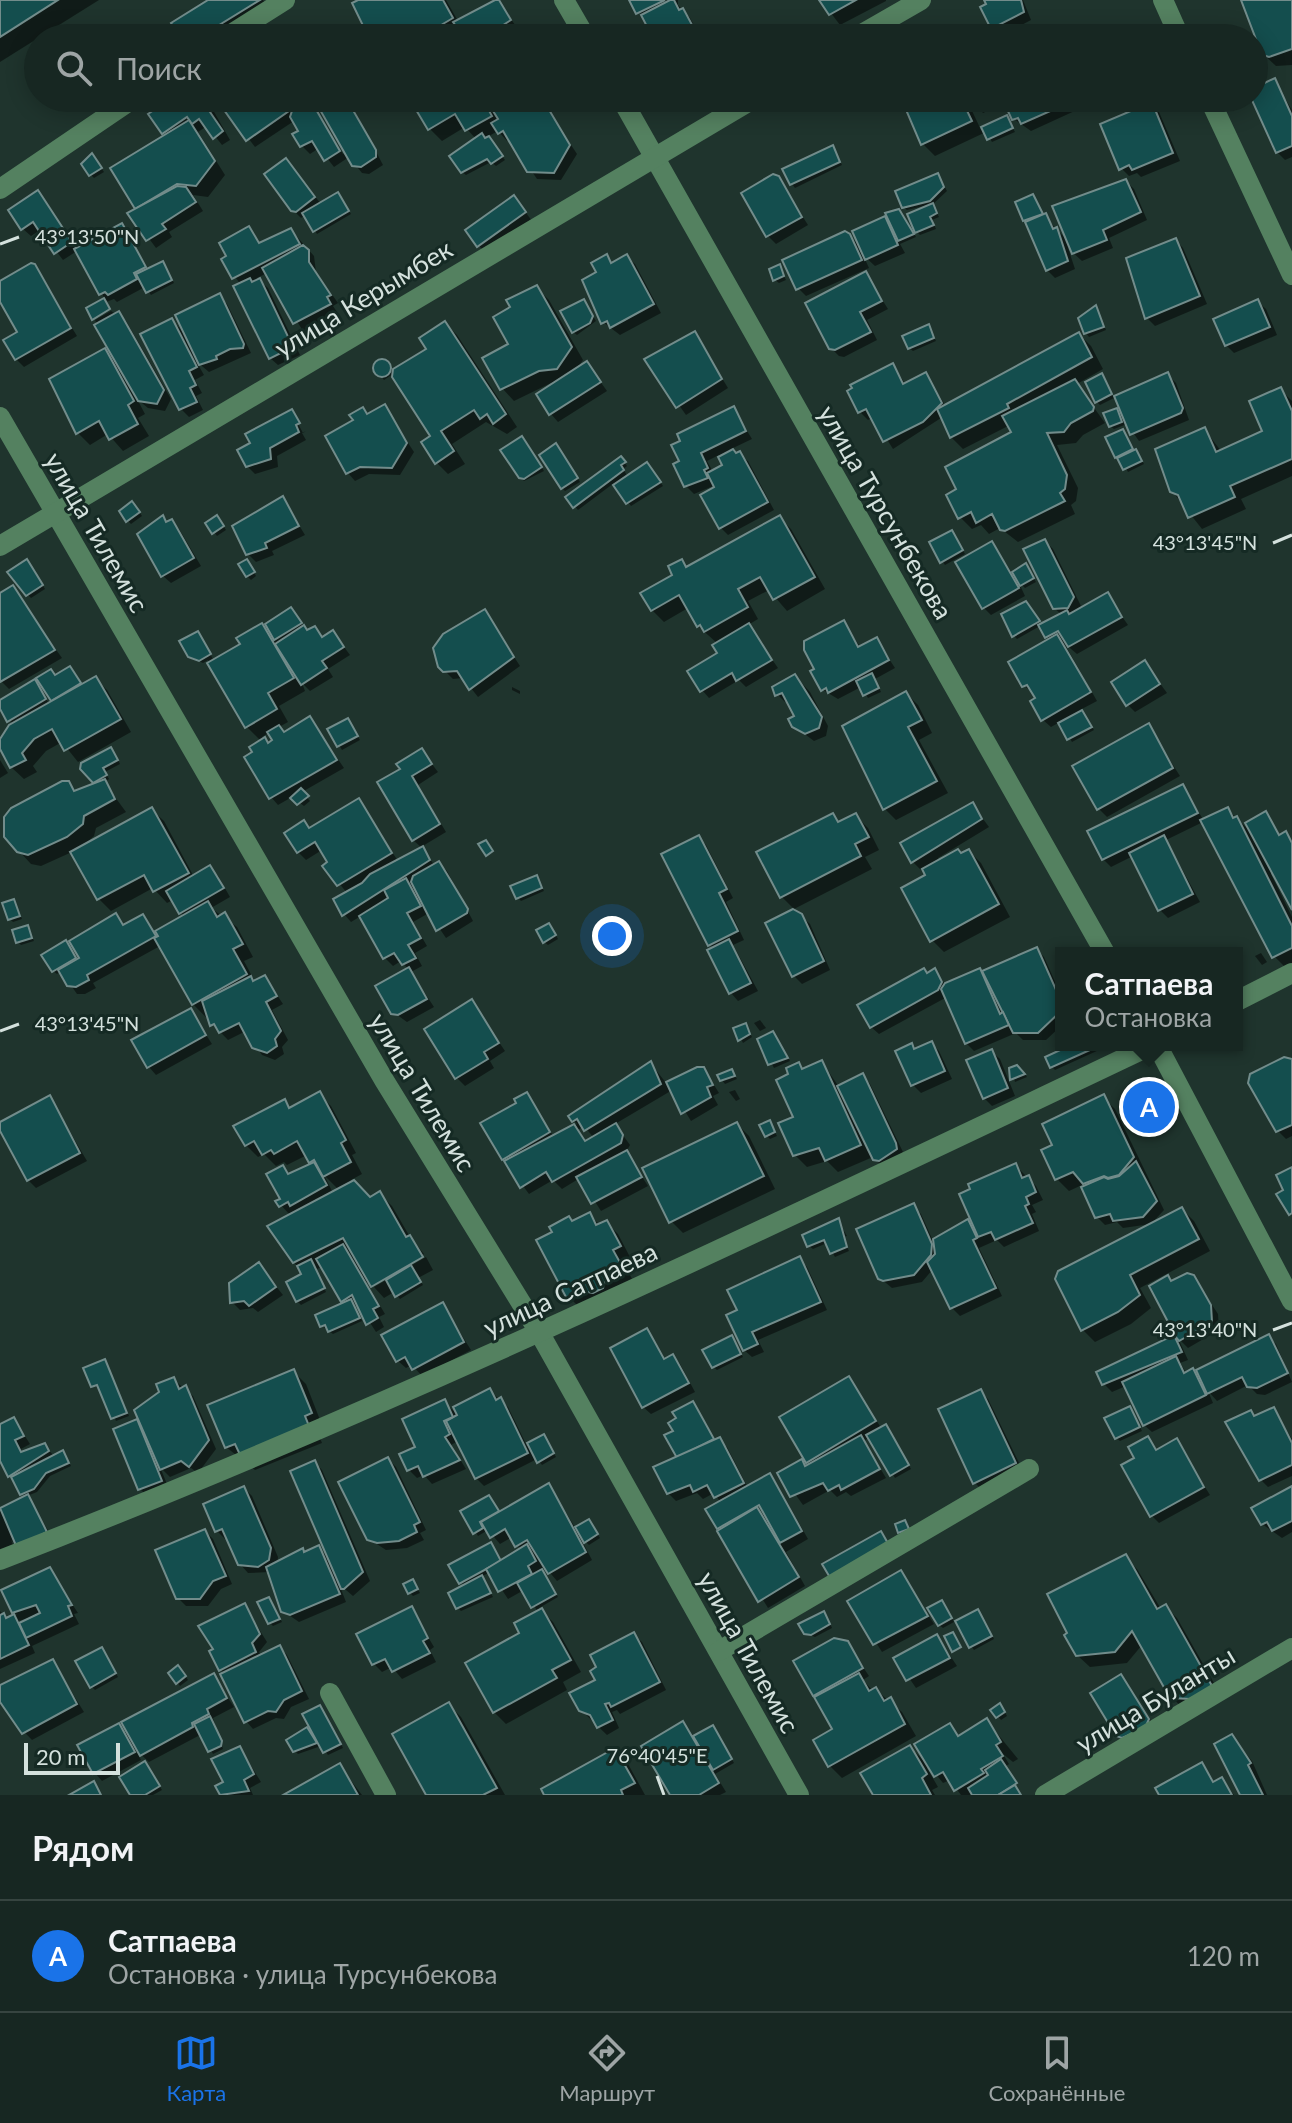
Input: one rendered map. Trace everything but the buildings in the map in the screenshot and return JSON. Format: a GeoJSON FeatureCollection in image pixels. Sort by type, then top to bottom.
{"type":"FeatureCollection","features":[{"type":"Feature","properties":{"kind":"street"},"geometry":{"type":"LineString","coordinates":[[564,0],[578,24]]}},
{"type":"Feature","properties":{"kind":"street"},"geometry":{"type":"LineString","coordinates":[[879,24],[921,0]]}},
{"type":"Feature","properties":{"kind":"street"},"geometry":{"type":"LineString","coordinates":[[1163,0],[1174,24]]}},
{"type":"Feature","properties":{"kind":"street"},"geometry":{"type":"LineString","coordinates":[[245,24],[276,2]]}},
{"type":"Feature","properties":{"kind":"street"},"geometry":{"type":"LineString","coordinates":[[0,189],[113,112]]}},
{"type":"Feature","properties":{"kind":"street","name":"улица Турсунбекова"},"geometry":{"type":"LineString","coordinates":[[629,112],[1102,947]]}},
{"type":"Feature","properties":{"kind":"street","name":"улица Керымбек"},"geometry":{"type":"LineString","coordinates":[[0,546],[731,112]]}},
{"type":"Feature","properties":{"kind":"street"},"geometry":{"type":"LineString","coordinates":[[1216,112],[1292,275]]}},
{"type":"Feature","properties":{"kind":"street","name":"улица Тилемис"},"geometry":{"type":"LineString","coordinates":[[0,417],[384,1080],[539,1332],[799,1795]]}},
{"type":"Feature","properties":{"kind":"street"},"geometry":{"type":"LineString","coordinates":[[1243,998],[1292,973]]}},
{"type":"Feature","properties":{"kind":"street","name":"улица Сатпаева"},"geometry":{"type":"LineString","coordinates":[[0,1560],[309,1435],[539,1332],[1141,1051]]}},
{"type":"Feature","properties":{"kind":"street"},"geometry":{"type":"LineString","coordinates":[[1157,1051],[1292,1301]]}},
{"type":"Feature","properties":{"kind":"street"},"geometry":{"type":"LineString","coordinates":[[719,1651],[1029,1469]]}},
{"type":"Feature","properties":{"kind":"street","name":"улица Буланты"},"geometry":{"type":"LineString","coordinates":[[1045,1795],[1292,1648]]}},
{"type":"Feature","properties":{"kind":"street"},"geometry":{"type":"LineString","coordinates":[[330,1693],[386,1795]]}},
{"type":"Feature","properties":{"kind":"place","name":"Сатпаева"},"geometry":{"type":"Point","coordinates":[1149,1107]}}]}
